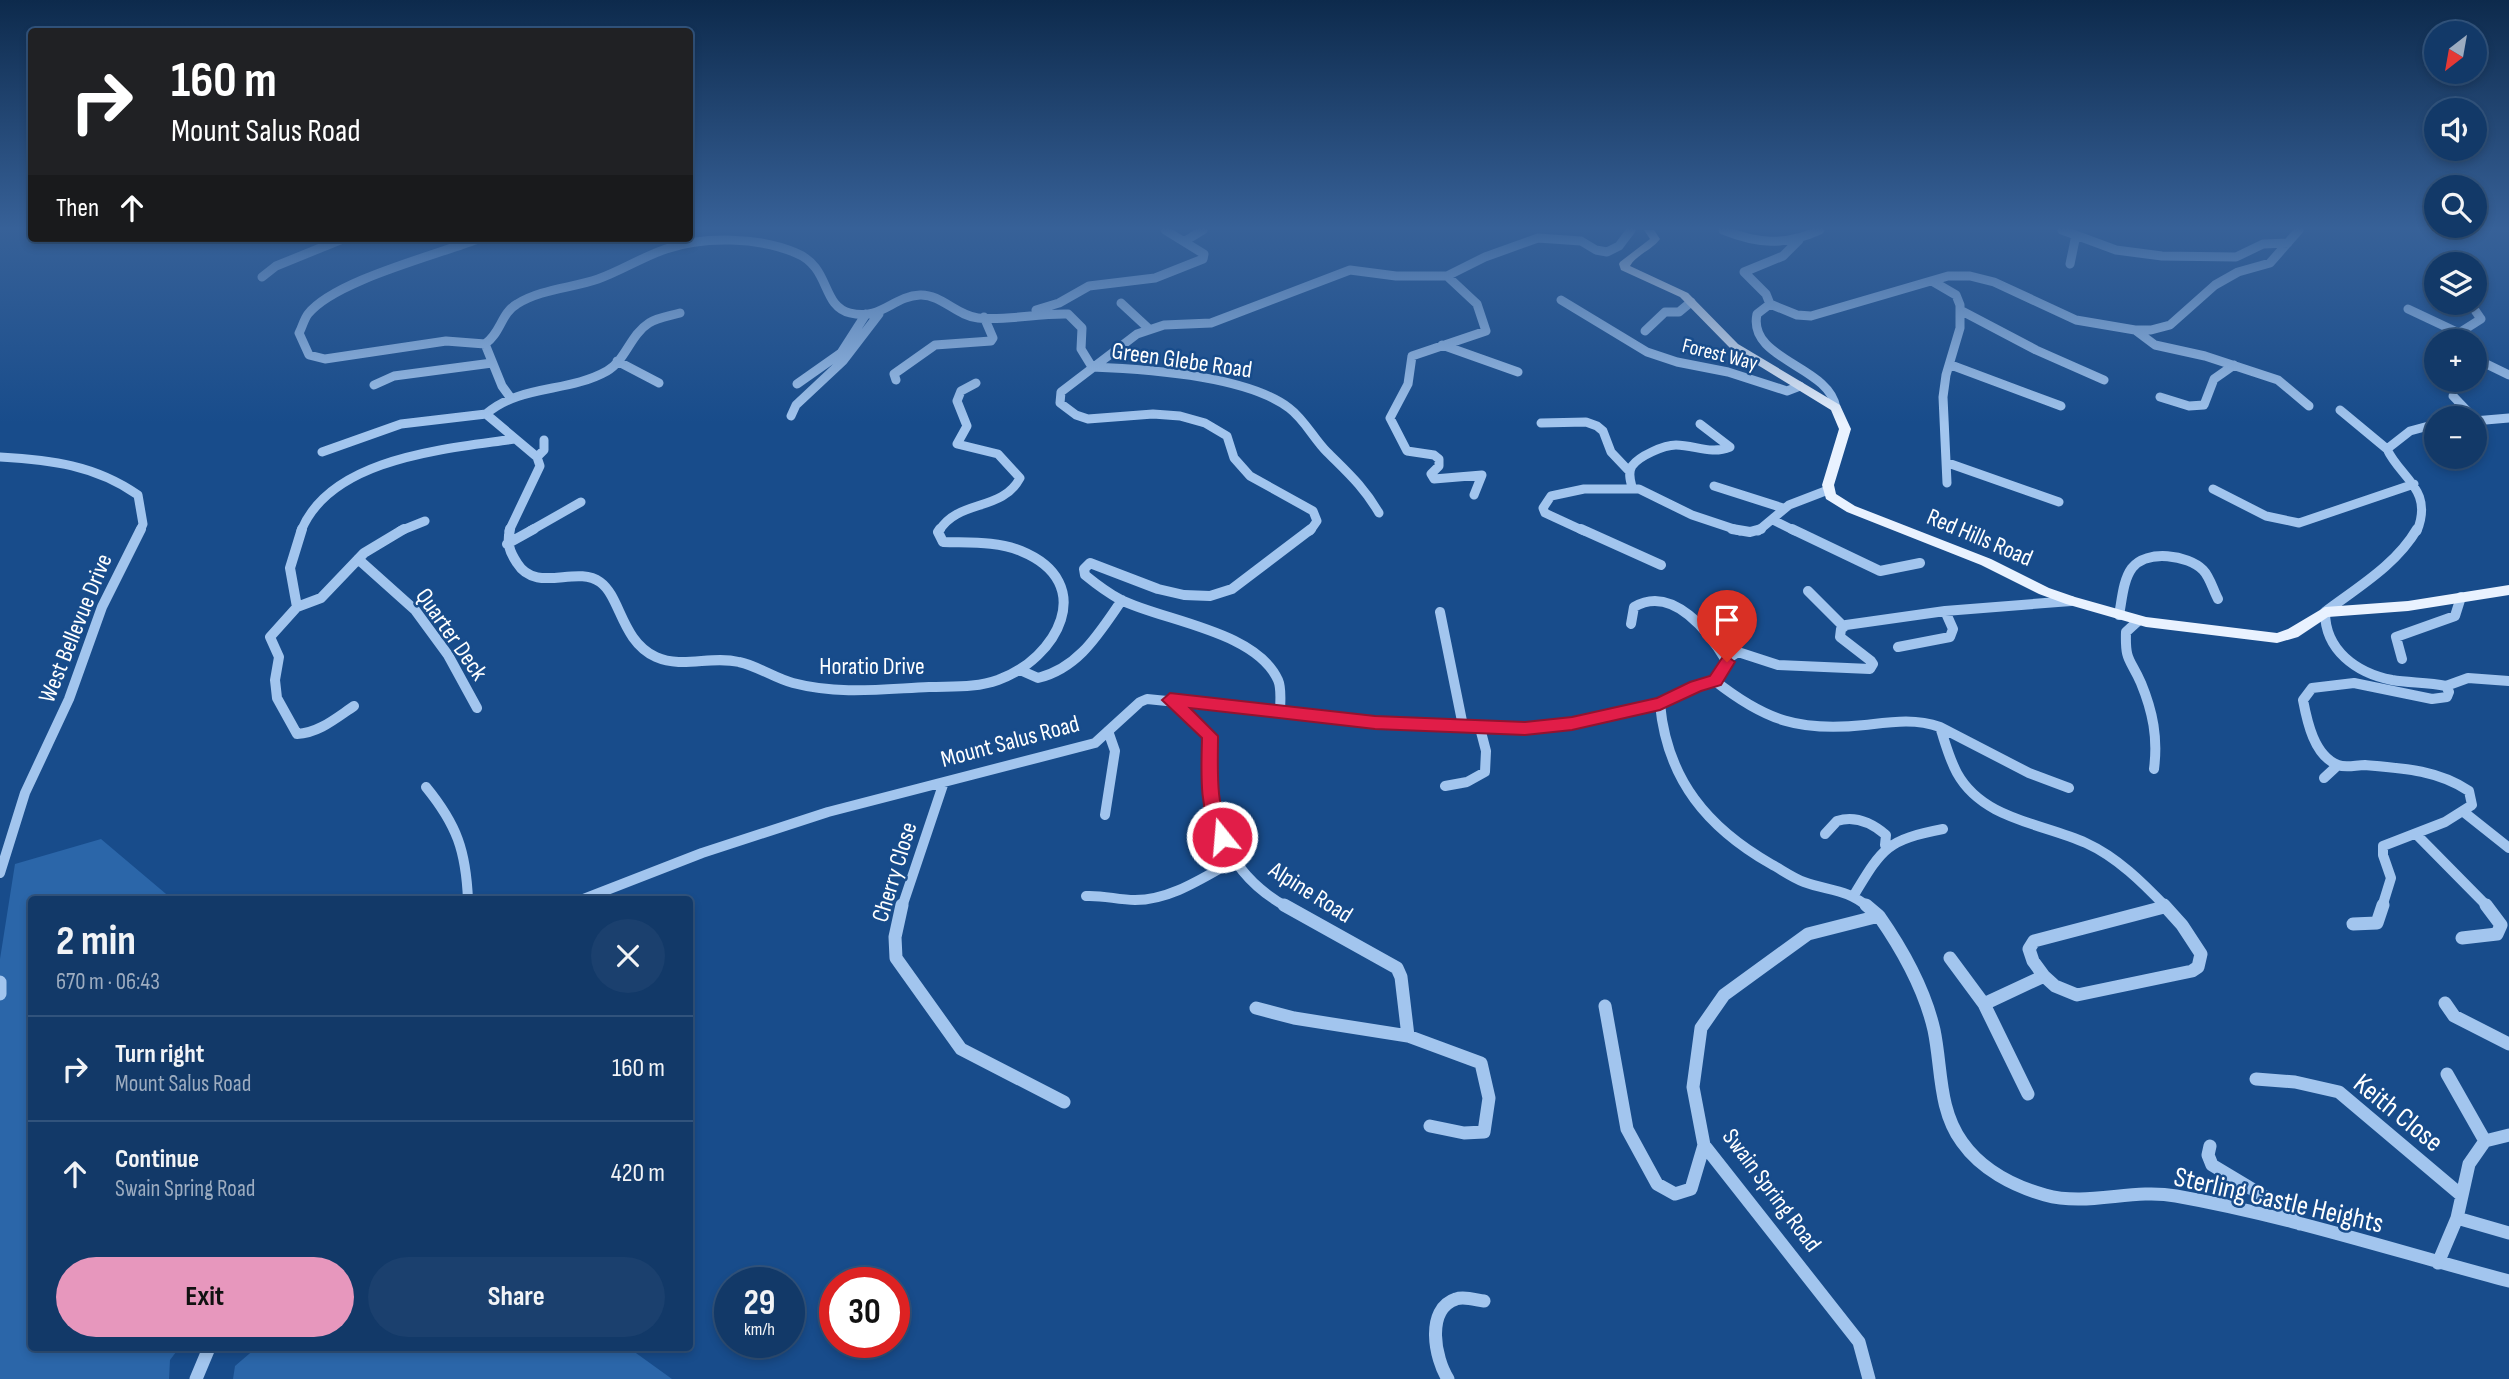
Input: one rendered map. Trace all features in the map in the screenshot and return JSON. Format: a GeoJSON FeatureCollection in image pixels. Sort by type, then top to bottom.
{"type":"FeatureCollection","features":[{"type":"Feature","properties":{"kind":"main road"},"geometry":{"type":"LineString","coordinates":[[1683,294],[1734,346],[1836,408],[1845,429],[1828,490]]}},
{"type":"Feature","properties":{"kind":"main road","name":"Red Hills Road"},"geometry":{"type":"LineString","coordinates":[[1828,490],[1838,502],[1852,509],[1986,562],[2023,578],[2044,591],[2138,621],[2277,638],[2293,633],[2325,612],[2408,606],[2509,590]]}},
{"type":"Feature","properties":{"kind":"street"},"geometry":{"type":"LineString","coordinates":[[337,294],[313,307],[300,327],[305,350],[315,358],[325,359],[446,341],[485,344],[501,332],[508,311],[521,302],[541,294]]}},
{"type":"Feature","properties":{"kind":"street"},"geometry":{"type":"LineString","coordinates":[[828,294],[840,309],[879,314]]}},
{"type":"Feature","properties":{"kind":"street"},"geometry":{"type":"LineString","coordinates":[[998,316],[1047,308],[1075,294]]}},
{"type":"Feature","properties":{"kind":"street"},"geometry":{"type":"LineString","coordinates":[[1280,712],[1279,681],[1271,667],[1255,655],[1209,631],[1122,600],[1085,575],[1084,569],[1090,564],[1100,565],[1149,586],[1219,596],[1232,590],[1308,533],[1317,521],[1308,506],[1254,478],[1238,465],[1227,436],[1200,421],[1164,415],[1128,414],[1089,419],[1069,412],[1060,403],[1061,392],[1148,328],[1211,323],[1286,294]]}},
{"type":"Feature","properties":{"kind":"street"},"geometry":{"type":"LineString","coordinates":[[1467,294],[1477,304],[1486,331],[1414,354],[1409,359],[1408,384],[1390,418],[1407,451],[1434,455],[1439,459],[1439,466],[1431,474],[1434,479],[1447,481],[1475,473],[1482,475],[1474,495]]}},
{"type":"Feature","properties":{"kind":"street"},"geometry":{"type":"LineString","coordinates":[[1767,294],[1770,304]]}},
{"type":"Feature","properties":{"kind":"street"},"geometry":{"type":"LineString","coordinates":[[1770,304],[1797,315],[1811,317],[1879,294]]}},
{"type":"Feature","properties":{"kind":"street"},"geometry":{"type":"LineString","coordinates":[[1947,483],[1944,388],[1959,335],[1960,310],[1955,294]]}},
{"type":"Feature","properties":{"kind":"street"},"geometry":{"type":"LineString","coordinates":[[2019,294],[2076,320],[2135,330],[2171,325],[2205,294]]}},
{"type":"Feature","properties":{"kind":"street"},"geometry":{"type":"LineString","coordinates":[[791,416],[804,396],[843,361],[879,314],[904,300],[922,295],[968,316],[1068,314],[1082,328],[1079,346],[1086,363],[1092,367]]}},
{"type":"Feature","properties":{"kind":"street","name":"Forest Way"},"geometry":{"type":"LineString","coordinates":[[1561,300],[1638,348],[1662,358],[1728,372],[1787,391],[1800,386]]}},
{"type":"Feature","properties":{"kind":"street"},"geometry":{"type":"LineString","coordinates":[[1645,331],[1665,312],[1679,312],[1691,302]]}},
{"type":"Feature","properties":{"kind":"street"},"geometry":{"type":"LineString","coordinates":[[1121,303],[1148,328]]}},
{"type":"Feature","properties":{"kind":"street"},"geometry":{"type":"LineString","coordinates":[[1770,304],[1756,313],[1754,321],[1758,335],[1775,352],[1830,390],[1836,408]]}},
{"type":"Feature","properties":{"kind":"street"},"geometry":{"type":"LineString","coordinates":[[2408,309],[2444,329]]}},
{"type":"Feature","properties":{"kind":"street"},"geometry":{"type":"LineString","coordinates":[[1960,310],[2036,350],[2104,380]]}},
{"type":"Feature","properties":{"kind":"street"},"geometry":{"type":"LineString","coordinates":[[322,452],[401,424],[486,414],[492,407],[510,397],[602,373],[617,361],[648,323],[680,313]]}},
{"type":"Feature","properties":{"kind":"street"},"geometry":{"type":"LineString","coordinates":[[797,384],[841,353],[866,314]]}},
{"type":"Feature","properties":{"kind":"street"},"geometry":{"type":"LineString","coordinates":[[2469,329],[2481,319],[2478,315]]}},
{"type":"Feature","properties":{"kind":"street"},"geometry":{"type":"LineString","coordinates":[[896,380],[894,374],[935,345],[982,344],[991,341],[993,338],[984,317]]}},
{"type":"Feature","properties":{"kind":"street"},"geometry":{"type":"LineString","coordinates":[[2135,330],[2155,345],[2234,365],[2278,380],[2308,406]]}},
{"type":"Feature","properties":{"kind":"street"},"geometry":{"type":"LineString","coordinates":[[485,344],[510,397]]}},
{"type":"Feature","properties":{"kind":"street"},"geometry":{"type":"LineString","coordinates":[[1442,345],[1518,372]]}},
{"type":"Feature","properties":{"kind":"street"},"geometry":{"type":"LineString","coordinates":[[617,361],[659,383]]}},
{"type":"Feature","properties":{"kind":"street"},"geometry":{"type":"LineString","coordinates":[[374,384],[394,376],[492,363]]}},
{"type":"Feature","properties":{"kind":"street"},"geometry":{"type":"LineString","coordinates":[[2487,364],[2509,374]]}},
{"type":"Feature","properties":{"kind":"street"},"geometry":{"type":"LineString","coordinates":[[1951,365],[2061,406]]}},
{"type":"Feature","properties":{"kind":"street"},"geometry":{"type":"LineString","coordinates":[[2160,397],[2189,406],[2204,405],[2209,383],[2217,374],[2234,365]]}},
{"type":"Feature","properties":{"kind":"street","name":"Green Glebe Road"},"geometry":{"type":"LineString","coordinates":[[1092,367],[1146,369],[1258,390],[1290,408],[1326,451],[1365,489],[1380,513]]}},
{"type":"Feature","properties":{"kind":"street","name":"Horatio Drive"},"geometry":{"type":"LineString","coordinates":[[508,544],[508,549],[520,568],[532,575],[544,579],[590,576],[598,579],[637,645],[655,659],[672,663],[736,660],[775,678],[815,688],[864,690],[962,687],[996,681],[1020,670],[1038,656],[1056,631],[1063,607],[1062,586],[1047,569],[1024,552],[984,544],[943,542],[938,532],[942,522],[954,513],[1005,498],[1017,489],[1020,478],[998,454],[957,443],[967,426],[957,401],[961,391],[976,383]]}},
{"type":"Feature","properties":{"kind":"street"},"geometry":{"type":"LineString","coordinates":[[2453,396],[2462,406]]}},
{"type":"Feature","properties":{"kind":"street"},"geometry":{"type":"LineString","coordinates":[[2340,410],[2387,449],[2414,484],[2420,512],[2417,530],[2402,550],[2325,612],[2326,632],[2330,641],[2370,673],[2392,680],[2446,686],[2452,681],[2467,679],[2509,681]]}},
{"type":"Feature","properties":{"kind":"street"},"geometry":{"type":"LineString","coordinates":[[486,414],[537,457],[540,466],[509,530],[508,544]]}},
{"type":"Feature","properties":{"kind":"street"},"geometry":{"type":"LineString","coordinates":[[2487,419],[2509,418]]}},
{"type":"Feature","properties":{"kind":"street"},"geometry":{"type":"LineString","coordinates":[[1541,424],[1586,422],[1597,426],[1603,431],[1611,452],[1629,471],[1632,487]]}},
{"type":"Feature","properties":{"kind":"street"},"geometry":{"type":"LineString","coordinates":[[1629,471],[1636,460],[1669,445],[1720,451],[1730,447],[1700,424]]}},
{"type":"Feature","properties":{"kind":"street"},"geometry":{"type":"LineString","coordinates":[[2387,449],[2410,431],[2424,427]]}},
{"type":"Feature","properties":{"kind":"street"},"geometry":{"type":"LineString","coordinates":[[297,607],[289,571],[298,533],[319,500],[335,487],[373,469],[411,457],[514,439]]}},
{"type":"Feature","properties":{"kind":"street"},"geometry":{"type":"LineString","coordinates":[[537,457],[544,450],[544,440]]}},
{"type":"Feature","properties":{"kind":"street","name":"West Bellevue Drive"},"geometry":{"type":"LineString","coordinates":[[0,457],[54,460],[125,486],[138,495],[143,524],[102,607],[69,699],[26,793],[0,873]]}},
{"type":"Feature","properties":{"kind":"street"},"geometry":{"type":"LineString","coordinates":[[1948,463],[2059,502]]}},
{"type":"Feature","properties":{"kind":"street"},"geometry":{"type":"LineString","coordinates":[[2213,489],[2235,502],[2282,520],[2299,523],[2414,484]]}},
{"type":"Feature","properties":{"kind":"street"},"geometry":{"type":"LineString","coordinates":[[1714,486],[1783,508]]}},
{"type":"Feature","properties":{"kind":"street"},"geometry":{"type":"LineString","coordinates":[[1661,565],[1545,513],[1543,508],[1551,496],[1570,491],[1632,487],[1710,521],[1741,530],[1758,531],[1783,508],[1828,490]]}},
{"type":"Feature","properties":{"kind":"street"},"geometry":{"type":"LineString","coordinates":[[508,544],[581,502]]}},
{"type":"Feature","properties":{"kind":"street"},"geometry":{"type":"LineString","coordinates":[[1773,520],[1880,570],[1920,563]]}},
{"type":"Feature","properties":{"kind":"street"},"geometry":{"type":"LineString","coordinates":[[354,706],[304,735],[297,734],[275,699],[273,677],[279,657],[270,637],[297,607],[321,601],[344,571],[382,539],[400,529],[425,521]]}},
{"type":"Feature","properties":{"kind":"street"},"geometry":{"type":"LineString","coordinates":[[2119,615],[2133,568],[2144,557],[2165,556],[2189,562],[2203,570],[2218,599]]}},
{"type":"Feature","properties":{"kind":"street","name":"Quarter Deck"},"geometry":{"type":"LineString","coordinates":[[358,559],[415,610],[449,655],[477,708]]}},
{"type":"Feature","properties":{"kind":"street"},"geometry":{"type":"LineString","coordinates":[[1808,591],[1843,626]]}},
{"type":"Feature","properties":{"kind":"street"},"geometry":{"type":"LineString","coordinates":[[2402,659],[2396,637],[2455,616],[2461,597]]}},
{"type":"Feature","properties":{"kind":"street"},"geometry":{"type":"LineString","coordinates":[[1020,670],[1038,678],[1057,673],[1074,661],[1093,640],[1122,600]]}},
{"type":"Feature","properties":{"kind":"street"},"geometry":{"type":"LineString","coordinates":[[1631,624],[1634,607],[1639,603],[1656,601],[1672,606],[1696,617],[1713,637],[1727,662]]}},
{"type":"Feature","properties":{"kind":"street"},"geometry":{"type":"LineString","coordinates":[[1879,916],[1854,895],[1803,882],[1745,849],[1697,806],[1676,768],[1660,704],[1696,686],[1715,681],[1732,654],[1741,651],[1778,665],[1864,670],[1872,668],[1873,664],[1841,640],[1840,631],[1843,626],[1945,611],[2071,601]]}},
{"type":"Feature","properties":{"kind":"street"},"geometry":{"type":"LineString","coordinates":[[1898,647],[1950,637],[1953,629],[1945,611]]}},
{"type":"Feature","properties":{"kind":"street"},"geometry":{"type":"LineString","coordinates":[[1440,612],[1463,726]]}},
{"type":"Feature","properties":{"kind":"street"},"geometry":{"type":"LineString","coordinates":[[2138,621],[2126,632],[2125,654],[2153,715],[2157,748],[2154,769]]}},
{"type":"Feature","properties":{"kind":"street"},"geometry":{"type":"LineString","coordinates":[[1715,681],[1755,710],[1797,727],[1829,728],[1897,719],[1940,727],[2029,773],[2069,788]]}},
{"type":"Feature","properties":{"kind":"street"},"geometry":{"type":"LineString","coordinates":[[2338,765],[2319,746],[2306,716],[2303,700],[2312,688],[2354,683],[2431,699],[2447,697],[2449,692],[2446,686]]}},
{"type":"Feature","properties":{"kind":"street","name":"Mount Salus Road"},"geometry":{"type":"LineString","coordinates":[[591,896],[702,853],[828,812],[1095,743],[1140,702],[1170,700],[1375,722],[1525,729],[1572,724],[1660,704]]}},
{"type":"Feature","properties":{"kind":"street","name":"Alpine Road"},"geometry":{"type":"LineString","coordinates":[[1170,700],[1210,736],[1210,796],[1216,824],[1235,860],[1252,882],[1269,897],[1397,968],[1401,977],[1408,1036]]}},
{"type":"Feature","properties":{"kind":"street"},"geometry":{"type":"LineString","coordinates":[[1940,727],[1957,775],[1980,799],[2019,821],[2100,849],[2127,868],[2164,907],[2198,948],[2201,961],[2192,971],[2077,995],[2054,986],[2030,955],[2029,949],[2034,941],[2164,907]]}},
{"type":"Feature","properties":{"kind":"street"},"geometry":{"type":"LineString","coordinates":[[1446,786],[1467,782],[1485,772],[1486,751],[1480,728]]}},
{"type":"Feature","properties":{"kind":"street"},"geometry":{"type":"LineString","coordinates":[[1105,815],[1115,751],[1108,731]]}},
{"type":"Feature","properties":{"kind":"street"},"geometry":{"type":"LineString","coordinates":[[2324,778],[2338,765],[2357,765],[2451,779],[2469,792],[2472,799],[2472,805],[2465,813],[2383,846],[2383,855],[2391,878],[2377,923],[2353,924]]}},
{"type":"Feature","properties":{"kind":"street","name":"Cherry Close"},"geometry":{"type":"LineString","coordinates":[[944,782],[902,906],[895,937],[896,958],[961,1049],[1064,1102]]}},
{"type":"Feature","properties":{"kind":"street"},"geometry":{"type":"LineString","coordinates":[[426,787],[446,809],[461,837],[468,896]]}},
{"type":"Feature","properties":{"kind":"street"},"geometry":{"type":"LineString","coordinates":[[2465,813],[2509,848]]}},
{"type":"Feature","properties":{"kind":"street"},"geometry":{"type":"LineString","coordinates":[[1825,834],[1838,821],[1857,819],[1873,825],[1886,835],[1885,845],[1854,895]]}},
{"type":"Feature","properties":{"kind":"street"},"geometry":{"type":"LineString","coordinates":[[1885,845],[1896,839],[1943,829]]}},
{"type":"Feature","properties":{"kind":"street"},"geometry":{"type":"LineString","coordinates":[[2416,834],[2494,912],[2501,925],[2497,934],[2462,938]]}},
{"type":"Feature","properties":{"kind":"street"},"geometry":{"type":"LineString","coordinates":[[1086,896],[1104,894],[1137,901],[1158,897],[1178,890],[1235,860]]}},
{"type":"Feature","properties":{"kind":"street","name":"Swain Spring Road"},"geometry":{"type":"LineString","coordinates":[[1870,1379],[1860,1342],[1704,1145],[1693,1087],[1701,1028],[1724,995],[1808,934],[1879,916]]}},
{"type":"Feature","properties":{"kind":"street","name":"Sterling Castle Heights"},"geometry":{"type":"LineString","coordinates":[[1879,916],[1891,931],[1933,1027],[1943,1103],[1960,1139],[1979,1162],[2011,1184],[2052,1197],[2082,1201],[2116,1195],[2172,1195],[2302,1225],[2509,1281]]}},
{"type":"Feature","properties":{"kind":"street"},"geometry":{"type":"LineString","coordinates":[[1950,958],[1984,1004],[2028,1094]]}},
{"type":"Feature","properties":{"kind":"street"},"geometry":{"type":"LineString","coordinates":[[1984,1004],[2044,976]]}},
{"type":"Feature","properties":{"kind":"street"},"geometry":{"type":"LineString","coordinates":[[0,982],[0,994]]}},
{"type":"Feature","properties":{"kind":"street"},"geometry":{"type":"LineString","coordinates":[[2445,1003],[2454,1016],[2509,1044]]}},
{"type":"Feature","properties":{"kind":"street"},"geometry":{"type":"LineString","coordinates":[[1605,1006],[1627,1129],[1657,1184],[1675,1194],[1690,1189],[1704,1145]]}},
{"type":"Feature","properties":{"kind":"street"},"geometry":{"type":"LineString","coordinates":[[1256,1007],[1294,1018],[1408,1036],[1480,1063],[1489,1098],[1484,1132],[1464,1133],[1430,1126]]}},
{"type":"Feature","properties":{"kind":"street"},"geometry":{"type":"LineString","coordinates":[[2447,1074],[2485,1141]]}},
{"type":"Feature","properties":{"kind":"street","name":"Keith Close"},"geometry":{"type":"LineString","coordinates":[[2256,1079],[2295,1082],[2339,1092],[2461,1195]]}},
{"type":"Feature","properties":{"kind":"street"},"geometry":{"type":"LineString","coordinates":[[2438,1263],[2457,1218],[2469,1164],[2485,1141],[2509,1135]]}},
{"type":"Feature","properties":{"kind":"street"},"geometry":{"type":"LineString","coordinates":[[2210,1146],[2208,1155],[2212,1165],[2277,1204],[2302,1225]]}},
{"type":"Feature","properties":{"kind":"street"},"geometry":{"type":"LineString","coordinates":[[2457,1218],[2509,1233]]}},
{"type":"Feature","properties":{"kind":"street"},"geometry":{"type":"LineString","coordinates":[[1448,1379],[1438,1362],[1435,1340],[1438,1321],[1445,1306],[1457,1298],[1484,1301]]}},
{"type":"Feature","properties":{"kind":"street"},"geometry":{"type":"LineString","coordinates":[[197,1379],[208,1351]]}},
{"type":"Feature","properties":{"kind":"shaded area"},"geometry":{"type":"Polygon","coordinates":[[[101,839],[168,896],[28,896],[28,1351],[177,1351],[170,1360],[169,1379],[0,1379],[0,959],[15,864],[101,839]]]}},
{"type":"Feature","properties":{"kind":"shaded area"},"geometry":{"type":"Polygon","coordinates":[[[252,1351],[633,1351],[672,1379],[233,1379],[235,1366],[252,1351]]]}},
{"type":"Feature","properties":{"kind":"route"},"geometry":{"type":"LineString","coordinates":[[1222,837],[1216,824],[1210,796],[1210,736],[1170,700],[1375,722],[1525,729],[1572,724],[1660,704],[1696,686],[1715,681],[1727,662]]}}]}
